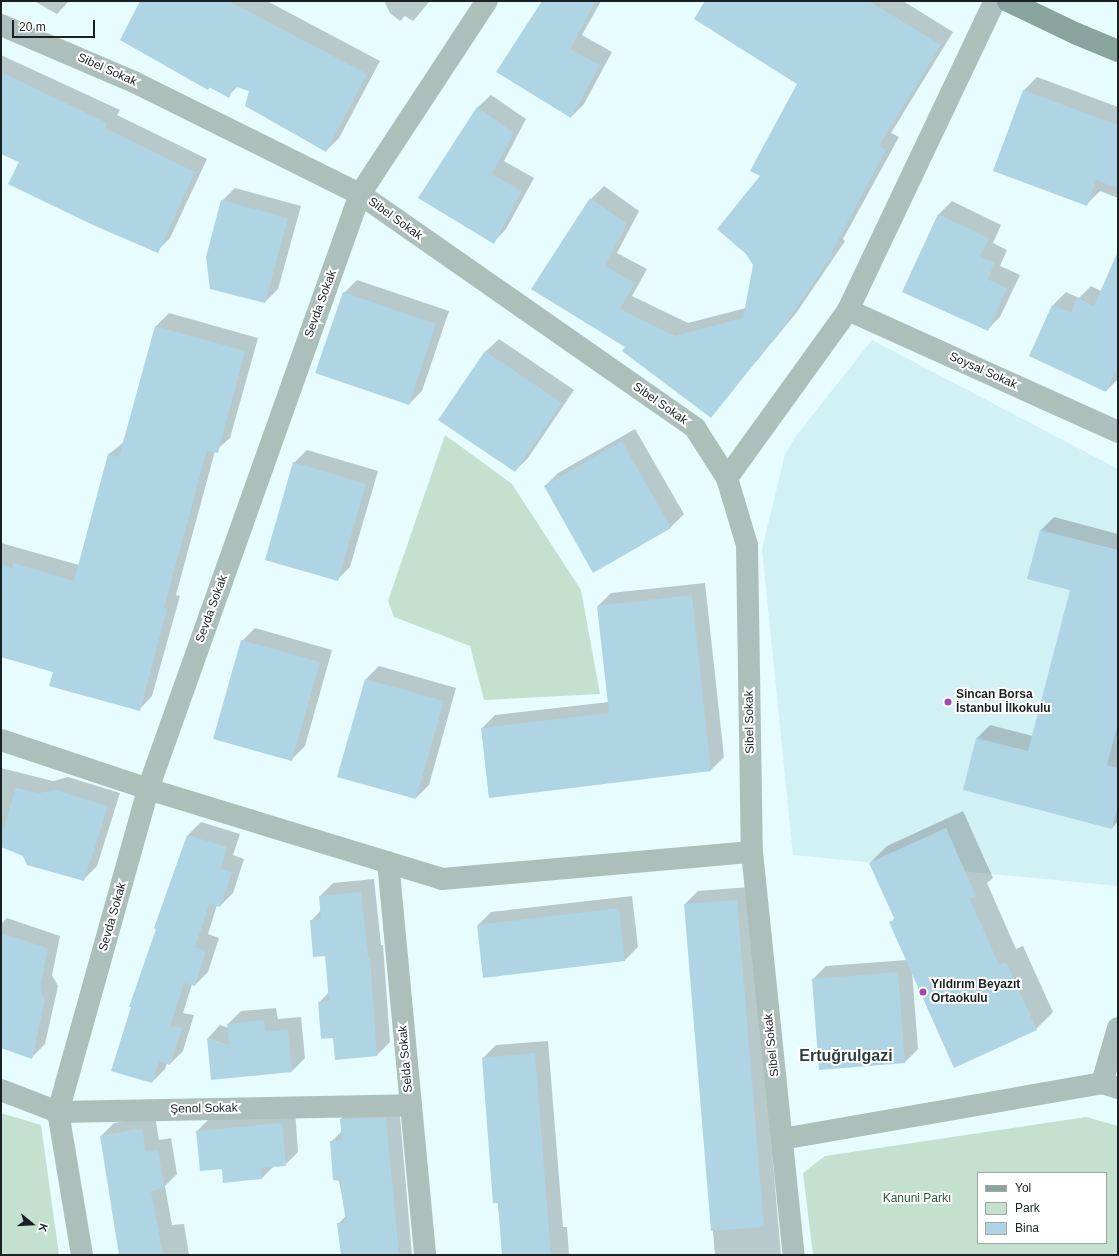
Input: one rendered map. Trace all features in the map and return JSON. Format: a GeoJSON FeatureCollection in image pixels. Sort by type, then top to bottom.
{"type":"FeatureCollection","features":[{"type":"Feature","properties":{"kind":"main road"},"geometry":{"type":"LineString","coordinates":[[1008,1],[1077,34],[1118,51]]}},
{"type":"Feature","properties":{"kind":"street","name":"Sevda Sokak"},"geometry":{"type":"LineString","coordinates":[[82,1255],[58,1112],[148,789],[360,194],[487,1]]}},
{"type":"Feature","properties":{"kind":"street"},"geometry":{"type":"LineString","coordinates":[[727,478],[848,310],[995,1]]}},
{"type":"Feature","properties":{"kind":"street","name":"Sibel Sokak"},"geometry":{"type":"LineString","coordinates":[[1,25],[134,82],[360,194],[695,428],[727,478],[747,545],[752,852],[794,1255]]}},
{"type":"Feature","properties":{"kind":"street","name":"Soysal Sokak"},"geometry":{"type":"LineString","coordinates":[[848,310],[1118,432]]}},
{"type":"Feature","properties":{"kind":"street"},"geometry":{"type":"LineString","coordinates":[[1,740],[148,789],[442,878],[752,852]]}},
{"type":"Feature","properties":{"kind":"street","name":"Selda Sokak"},"geometry":{"type":"LineString","coordinates":[[388,862],[425,1255]]}},
{"type":"Feature","properties":{"kind":"street"},"geometry":{"type":"LineString","coordinates":[[782,1139],[1110,1086],[1118,1028]]}},
{"type":"Feature","properties":{"kind":"street","name":"Şenol Sokak"},"geometry":{"type":"LineString","coordinates":[[1,1090],[58,1112],[411,1105]]}},
{"type":"Feature","properties":{"kind":"shaded area","name":"Sincan Borsa İstanbul İlkokulu"},"geometry":{"type":"Polygon","coordinates":[[[872,340],[1118,469],[1118,886],[793,855],[762,549],[785,454],[796,436],[872,340]]]}},
{"type":"Feature","properties":{"kind":"green space"},"geometry":{"type":"Polygon","coordinates":[[[445,435],[512,484],[581,590],[600,694],[484,700],[470,646],[394,617],[388,601],[445,435]]]}},
{"type":"Feature","properties":{"kind":"green space"},"geometry":{"type":"Polygon","coordinates":[[[1,1113],[41,1125],[59,1255],[1,1255],[1,1113]]]}},
{"type":"Feature","properties":{"kind":"green space","name":"Kanuni Parkı"},"geometry":{"type":"Polygon","coordinates":[[[1086,1117],[1118,1126],[1118,1255],[813,1255],[803,1173],[825,1156],[1086,1117]]]}},
{"type":"Feature","properties":{"kind":"building"},"geometry":{"type":"Polygon","coordinates":[[[140,1],[229,1],[367,74],[326,152],[245,106],[249,91],[234,86],[229,98],[209,87],[208,90],[120,40],[140,1]]]}},
{"type":"Feature","properties":{"kind":"building"},"geometry":{"type":"Polygon","coordinates":[[[542,1],[596,1],[570,49],[600,65],[571,118],[496,72],[542,1]]]}},
{"type":"Feature","properties":{"kind":"building"},"geometry":{"type":"Polygon","coordinates":[[[705,1],[869,1],[941,45],[879,146],[886,150],[831,253],[833,254],[784,326],[711,418],[622,351],[625,347],[531,289],[590,198],[627,224],[605,266],[635,283],[620,309],[675,336],[743,318],[753,265],[746,254],[717,229],[760,176],[750,171],[797,84],[694,19],[705,1]]]}},
{"type":"Feature","properties":{"kind":"building"},"geometry":{"type":"Polygon","coordinates":[[[1,72],[107,123],[105,128],[195,172],[158,253],[93,225],[8,184],[19,162],[1,154],[1,72]]]}},
{"type":"Feature","properties":{"kind":"building"},"geometry":{"type":"Polygon","coordinates":[[[1023,90],[1118,125],[1118,188],[1096,180],[1087,206],[993,171],[1023,90]]]}},
{"type":"Feature","properties":{"kind":"building"},"geometry":{"type":"Polygon","coordinates":[[[477,107],[514,133],[492,174],[522,191],[494,244],[418,198],[477,107]]]}},
{"type":"Feature","properties":{"kind":"building"},"geometry":{"type":"Polygon","coordinates":[[[221,200],[288,218],[265,303],[210,289],[206,257],[221,200]]]}},
{"type":"Feature","properties":{"kind":"building"},"geometry":{"type":"Polygon","coordinates":[[[938,214],[989,238],[980,256],[995,263],[987,279],[1007,288],[988,331],[902,292],[938,214]]]}},
{"type":"Feature","properties":{"kind":"building"},"geometry":{"type":"Polygon","coordinates":[[[1118,251],[1118,366],[1106,392],[1029,356],[1052,305],[1071,313],[1077,298],[1094,306],[1118,251]]]}},
{"type":"Feature","properties":{"kind":"building"},"geometry":{"type":"Polygon","coordinates":[[[343,292],[436,324],[409,405],[315,373],[343,292]]]}},
{"type":"Feature","properties":{"kind":"building"},"geometry":{"type":"Polygon","coordinates":[[[155,326],[245,351],[218,453],[207,450],[164,608],[167,609],[140,711],[49,686],[53,672],[1,657],[1,564],[12,568],[13,563],[74,581],[108,454],[119,457],[155,326]]]}},
{"type":"Feature","properties":{"kind":"building"},"geometry":{"type":"Polygon","coordinates":[[[485,351],[562,403],[515,472],[438,420],[485,351]]]}},
{"type":"Feature","properties":{"kind":"building"},"geometry":{"type":"Polygon","coordinates":[[[622,441],[671,528],[593,573],[544,486],[622,441]]]}},
{"type":"Feature","properties":{"kind":"building"},"geometry":{"type":"Polygon","coordinates":[[[293,462],[366,484],[338,581],[265,560],[293,462]]]}},
{"type":"Feature","properties":{"kind":"building"},"geometry":{"type":"Polygon","coordinates":[[[1040,530],[1118,550],[1118,723],[1107,765],[1118,768],[1118,805],[1112,829],[963,790],[976,738],[1028,751],[1070,590],[1027,579],[1040,530]]]}},
{"type":"Feature","properties":{"kind":"building"},"geometry":{"type":"Polygon","coordinates":[[[692,595],[711,771],[489,798],[481,728],[609,713],[597,606],[692,595]]]}},
{"type":"Feature","properties":{"kind":"building"},"geometry":{"type":"Polygon","coordinates":[[[241,640],[320,662],[292,761],[213,739],[241,640]]]}},
{"type":"Feature","properties":{"kind":"building"},"geometry":{"type":"Polygon","coordinates":[[[365,679],[444,701],[416,799],[337,777],[365,679]]]}},
{"type":"Feature","properties":{"kind":"building"},"geometry":{"type":"Polygon","coordinates":[[[16,788],[39,793],[55,790],[108,806],[84,881],[27,865],[23,856],[1,847],[1,836],[16,788]]]}},
{"type":"Feature","properties":{"kind":"building"},"geometry":{"type":"Polygon","coordinates":[[[946,828],[976,896],[970,899],[999,965],[1006,962],[1037,1030],[954,1068],[889,922],[895,920],[869,863],[946,828]]]}},
{"type":"Feature","properties":{"kind":"building"},"geometry":{"type":"Polygon","coordinates":[[[187,835],[227,847],[221,868],[232,872],[220,907],[209,904],[195,947],[206,951],[195,986],[184,983],[170,1026],[182,1028],[170,1065],[159,1061],[152,1083],[111,1071],[131,1007],[129,1007],[156,929],[154,928],[187,835]]]}},
{"type":"Feature","properties":{"kind":"building"},"geometry":{"type":"Polygon","coordinates":[[[361,892],[368,957],[370,957],[377,1056],[335,1060],[333,1038],[321,1039],[318,1002],[329,1001],[325,956],[313,957],[310,920],[321,919],[319,896],[361,892]]]}},
{"type":"Feature","properties":{"kind":"building"},"geometry":{"type":"Polygon","coordinates":[[[737,900],[764,1227],[711,1231],[684,904],[737,900]]]}},
{"type":"Feature","properties":{"kind":"building"},"geometry":{"type":"Polygon","coordinates":[[[619,908],[625,961],[483,978],[477,925],[619,908]]]}},
{"type":"Feature","properties":{"kind":"building"},"geometry":{"type":"Polygon","coordinates":[[[1,933],[48,948],[40,989],[45,999],[32,1059],[1,1048],[1,933]]]}},
{"type":"Feature","properties":{"kind":"building"},"geometry":{"type":"Polygon","coordinates":[[[898,972],[905,1063],[819,1070],[812,979],[898,972]]]}},
{"type":"Feature","properties":{"kind":"building"},"geometry":{"type":"Polygon","coordinates":[[[264,1020],[265,1032],[288,1029],[292,1072],[211,1080],[207,1038],[229,1045],[227,1024],[264,1020]]]}},
{"type":"Feature","properties":{"kind":"building"},"geometry":{"type":"Polygon","coordinates":[[[535,1053],[551,1255],[502,1255],[498,1203],[493,1203],[482,1058],[535,1053]]]}},
{"type":"Feature","properties":{"kind":"building"},"geometry":{"type":"Polygon","coordinates":[[[386,1118],[399,1255],[341,1255],[337,1223],[346,1222],[340,1181],[333,1180],[330,1141],[342,1140],[340,1119],[386,1118]]]}},
{"type":"Feature","properties":{"kind":"building"},"geometry":{"type":"Polygon","coordinates":[[[282,1123],[286,1166],[261,1168],[262,1179],[223,1183],[222,1169],[200,1171],[196,1131],[282,1123]]]}},
{"type":"Feature","properties":{"kind":"building"},"geometry":{"type":"Polygon","coordinates":[[[142,1128],[146,1152],[158,1150],[164,1188],[151,1191],[163,1255],[119,1255],[100,1136],[142,1128]]]}},
{"type":"Feature","properties":{"kind":"place","name":"Sincan Borsa İstanbul İlkokulu"},"geometry":{"type":"Point","coordinates":[948,702]}},
{"type":"Feature","properties":{"kind":"place","name":"Yıldırım Beyazıt Ortaokulu"},"geometry":{"type":"Point","coordinates":[923,992]}},
{"type":"Feature","properties":{"kind":"district","name":"Ertuğrulgazi"},"geometry":{"type":"Point","coordinates":[846,1056]}}]}
